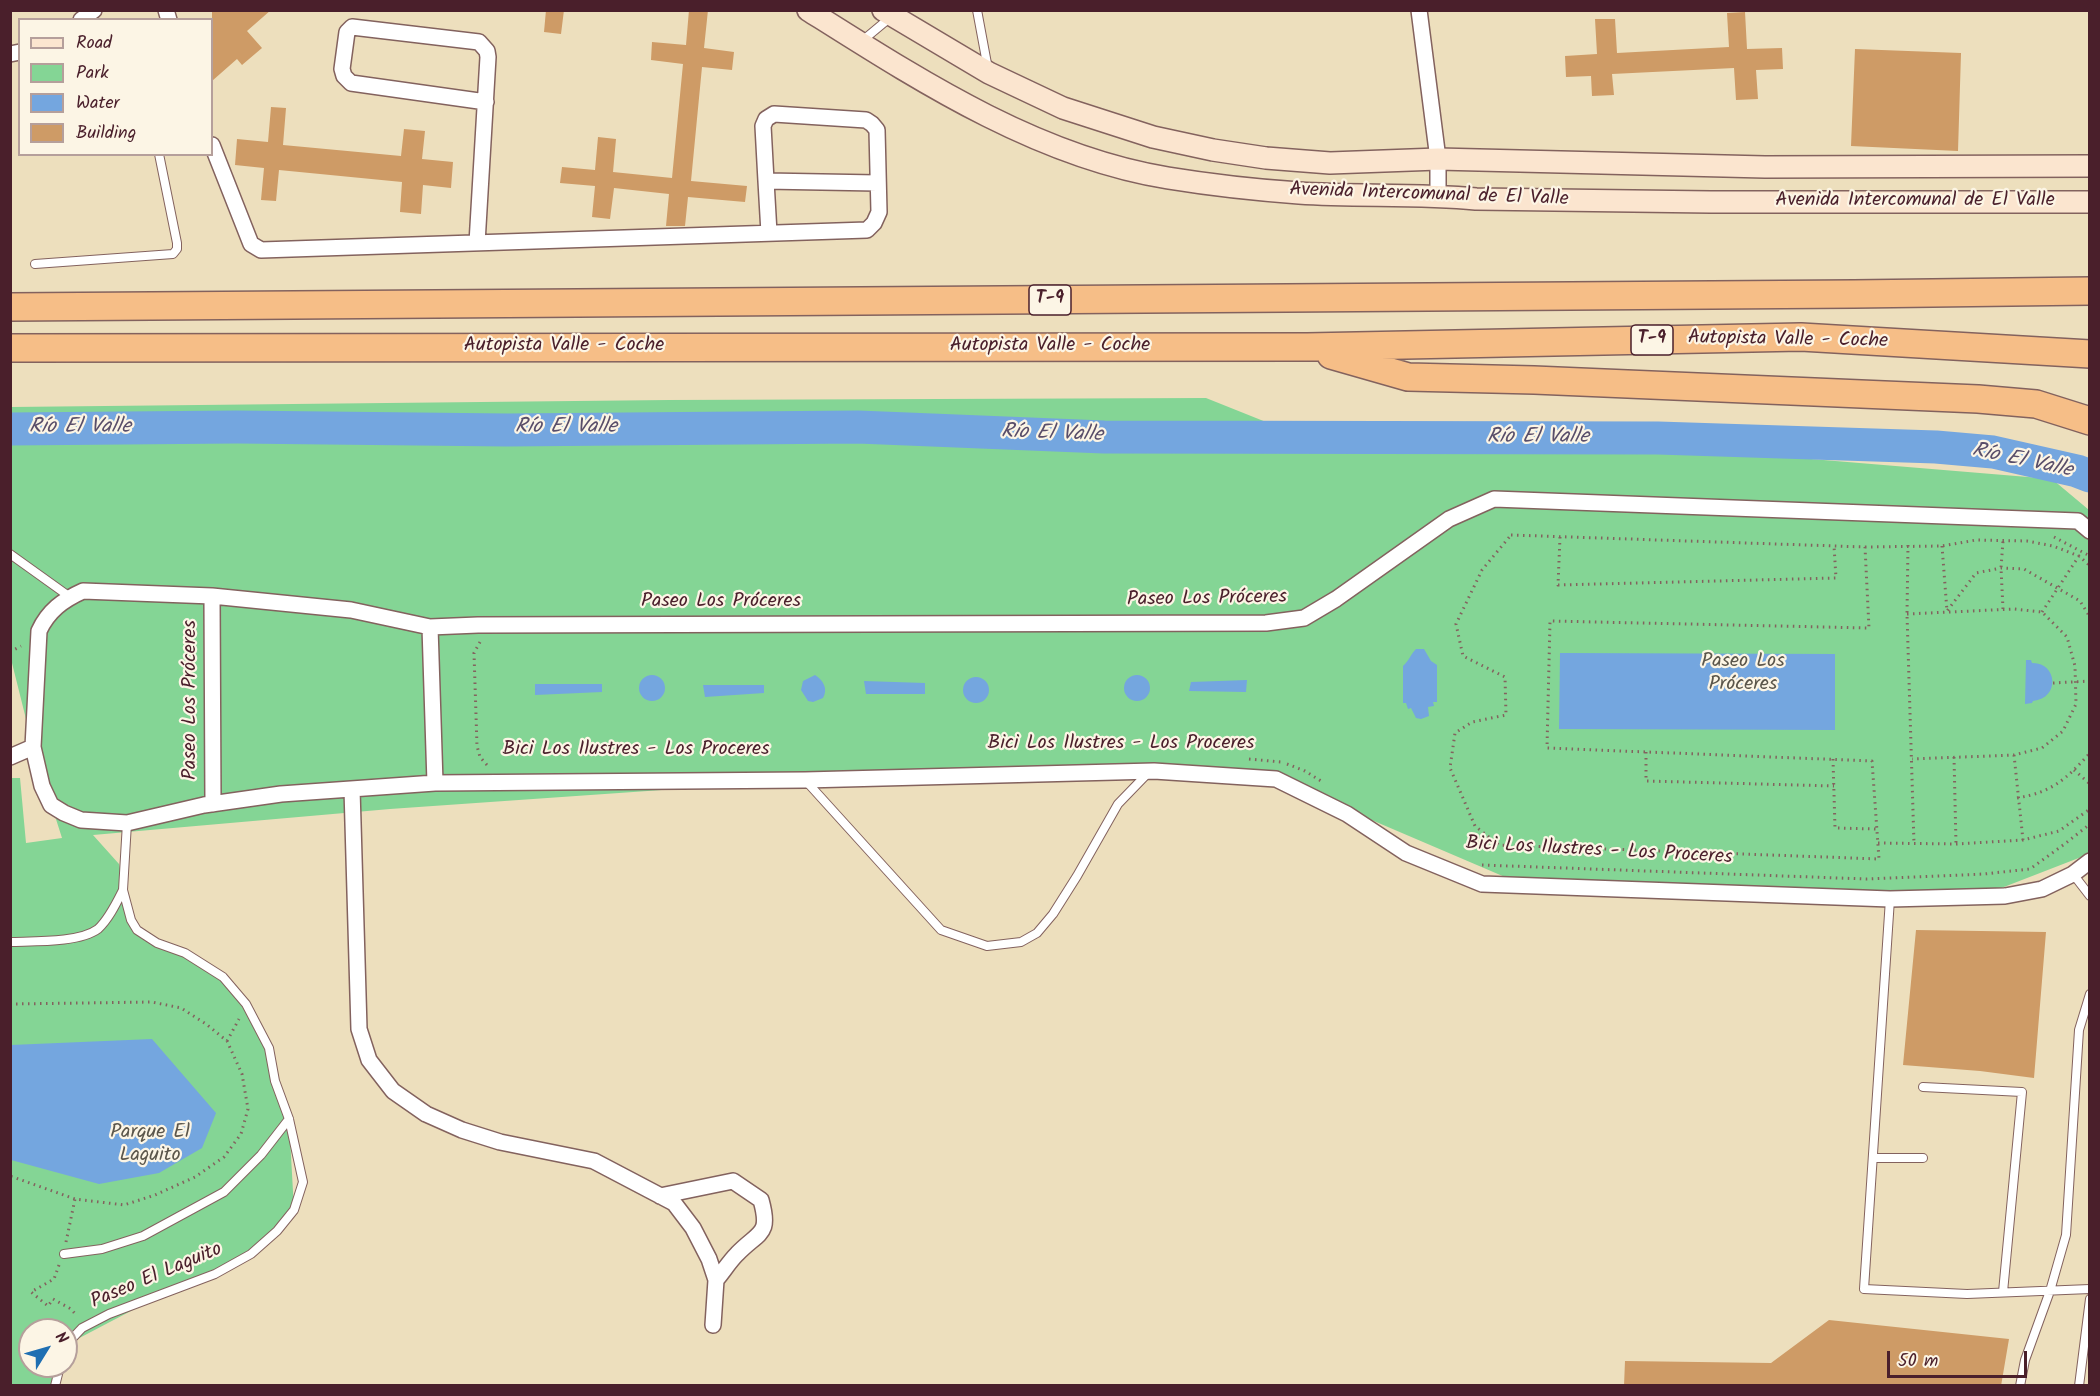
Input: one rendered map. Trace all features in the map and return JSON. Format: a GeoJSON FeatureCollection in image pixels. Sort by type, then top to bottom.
{"type":"FeatureCollection","features":[{"type":"Feature","properties":{"kind":"highway","name":"T-9"},"geometry":{"type":"LineString","coordinates":[[10,307],[2090,291]]}},
{"type":"Feature","properties":{"kind":"highway","name":"Autopista Valle - Coche"},"geometry":{"type":"LineString","coordinates":[[10,348],[1307,347],[1801,337],[2090,354]]}},
{"type":"Feature","properties":{"kind":"highway"},"geometry":{"type":"LineString","coordinates":[[1307,347],[1408,377],[1534,380],[1978,399],[2036,404],[2090,421]]}},
{"type":"Feature","properties":{"kind":"main road","name":"Avenida Intercomunal de El Valle"},"geometry":{"type":"LineString","coordinates":[[808,10],[952,97],[1018,129],[1068,151],[1167,178],[1299,193],[1438,195],[1485,199],[1711,202],[2090,202]]}},
{"type":"Feature","properties":{"kind":"main road","name":"Avenida Intercomunal de El Valle"},"geometry":{"type":"LineString","coordinates":[[892,12],[989,74],[1063,108],[1153,138],[1266,158],[1330,163],[1438,159],[1765,167],[2090,166]]}},
{"type":"Feature","properties":{"kind":"street"},"geometry":{"type":"LineString","coordinates":[[1419,10],[1438,159],[1438,195]]}},
{"type":"Feature","properties":{"kind":"street"},"geometry":{"type":"LineString","coordinates":[[477,243],[486,102],[487,51],[479,42],[352,27],[347,32],[342,69],[344,76],[351,83],[486,102]]}},
{"type":"Feature","properties":{"kind":"street"},"geometry":{"type":"LineString","coordinates":[[213,148],[251,244],[261,250],[867,230],[874,223],[879,212],[877,130],[872,124],[866,120],[774,114],[766,119],[763,126],[769,233]]}},
{"type":"Feature","properties":{"kind":"street"},"geometry":{"type":"LineString","coordinates":[[766,181],[877,183]]}},
{"type":"Feature","properties":{"kind":"street","name":"Paseo Los Próceres"},"geometry":{"type":"LineString","coordinates":[[2090,531],[2078,521],[1494,499],[1449,519],[1336,599],[1304,618],[1266,623],[430,627],[351,610],[213,596],[83,591],[54,608],[44,620],[39,631],[33,747],[42,786],[51,805],[81,820],[127,823],[213,804],[281,794],[435,783],[805,780],[1150,771],[1276,779],[1347,814],[1406,853],[1482,884],[1890,899],[2005,896],[2042,889],[2073,874],[2090,861]]}},
{"type":"Feature","properties":{"kind":"street","name":"Paseo Los Próceres"},"geometry":{"type":"LineString","coordinates":[[213,596],[213,804]]}},
{"type":"Feature","properties":{"kind":"street"},"geometry":{"type":"LineString","coordinates":[[430,627],[435,783]]}},
{"type":"Feature","properties":{"kind":"street"},"geometry":{"type":"LineString","coordinates":[[10,757],[33,747]]}},
{"type":"Feature","properties":{"kind":"street"},"geometry":{"type":"LineString","coordinates":[[352,789],[359,1029],[369,1060],[393,1091],[426,1114],[462,1130],[500,1142],[594,1161],[674,1203],[693,1228],[710,1259],[716,1280],[712,1325]]}},
{"type":"Feature","properties":{"kind":"street"},"geometry":{"type":"LineString","coordinates":[[660,1196],[733,1181],[761,1200],[766,1218],[763,1230],[736,1255],[716,1280]]}},
{"type":"Feature","properties":{"kind":"lane"},"geometry":{"type":"LineString","coordinates":[[977,10],[989,74]]}},
{"type":"Feature","properties":{"kind":"lane"},"geometry":{"type":"LineString","coordinates":[[860,43],[892,12]]}},
{"type":"Feature","properties":{"kind":"lane"},"geometry":{"type":"LineString","coordinates":[[35,264],[173,254],[177,249],[177,243],[159,156]]}},
{"type":"Feature","properties":{"kind":"lane"},"geometry":{"type":"LineString","coordinates":[[10,554],[70,597]]}},
{"type":"Feature","properties":{"kind":"lane"},"geometry":{"type":"LineString","coordinates":[[805,780],[941,930],[987,946],[1021,942],[1037,933],[1053,914],[1077,876],[1118,804],[1150,771]]}},
{"type":"Feature","properties":{"kind":"lane"},"geometry":{"type":"LineString","coordinates":[[10,942],[78,937],[98,929],[116,905],[123,890],[127,823]]}},
{"type":"Feature","properties":{"kind":"lane"},"geometry":{"type":"LineString","coordinates":[[2073,874],[2090,896]]}},
{"type":"Feature","properties":{"kind":"lane","name":"Paseo El Laguito"},"geometry":{"type":"LineString","coordinates":[[78,1332],[109,1314],[215,1274],[250,1254],[277,1231],[294,1210],[303,1182],[289,1119],[275,1081],[269,1048],[246,1004],[223,977],[185,952],[157,943],[137,930],[131,921],[123,890]]}},
{"type":"Feature","properties":{"kind":"lane"},"geometry":{"type":"LineString","coordinates":[[1890,899],[1864,1289],[1967,1294],[2090,1289]]}},
{"type":"Feature","properties":{"kind":"lane"},"geometry":{"type":"LineString","coordinates":[[2020,1386],[2025,1360],[2050,1291],[2066,1235],[2079,1030],[2089,996]]}},
{"type":"Feature","properties":{"kind":"lane"},"geometry":{"type":"LineString","coordinates":[[1923,1087],[2022,1092],[2003,1292]]}},
{"type":"Feature","properties":{"kind":"lane"},"geometry":{"type":"LineString","coordinates":[[64,1254],[102,1249],[143,1236],[224,1192],[261,1155],[289,1119]]}},
{"type":"Feature","properties":{"kind":"lane"},"geometry":{"type":"LineString","coordinates":[[1873,1158],[1923,1158]]}},
{"type":"Feature","properties":{"kind":"lane"},"geometry":{"type":"LineString","coordinates":[[2084,1383],[2090,1299]]}},
{"type":"Feature","properties":{"kind":"path"},"geometry":{"type":"LineString","coordinates":[[1865,547],[1869,628],[1550,621],[1547,747],[1872,761],[1879,859],[1499,845],[1475,826],[1450,768],[1455,733],[1472,722],[1506,715],[1505,677],[1463,656],[1456,624],[1482,570],[1511,535],[1865,547],[1942,546],[1976,540],[2035,542],[2079,556],[2090,566]]}},
{"type":"Feature","properties":{"kind":"path"},"geometry":{"type":"LineString","coordinates":[[2050,535],[2090,556]]}},
{"type":"Feature","properties":{"kind":"path"},"geometry":{"type":"LineString","coordinates":[[1560,537],[1558,585],[1836,578],[1834,546]]}},
{"type":"Feature","properties":{"kind":"path"},"geometry":{"type":"LineString","coordinates":[[2003,541],[2001,568],[2003,609]]}},
{"type":"Feature","properties":{"kind":"path"},"geometry":{"type":"LineString","coordinates":[[1908,545],[1907,614],[1914,844]]}},
{"type":"Feature","properties":{"kind":"path"},"geometry":{"type":"LineString","coordinates":[[1942,546],[1947,611]]}},
{"type":"Feature","properties":{"kind":"path"},"geometry":{"type":"LineString","coordinates":[[2042,612],[2079,556]]}},
{"type":"Feature","properties":{"kind":"path"},"geometry":{"type":"LineString","coordinates":[[1947,611],[1976,573],[2001,568],[2024,569],[2080,601],[2090,617]]}},
{"type":"Feature","properties":{"kind":"path"},"geometry":{"type":"LineString","coordinates":[[1907,614],[2003,609],[2042,612],[2067,637],[2075,666],[2076,682],[2076,704],[2063,731],[2042,748],[2014,755],[1911,759]]}},
{"type":"Feature","properties":{"kind":"path","name":"Bici Los Ilustres - Los Proceres"},"geometry":{"type":"LineString","coordinates":[[489,638],[479,642],[474,653],[474,669],[477,746],[480,757],[488,766],[494,768]]}},
{"type":"Feature","properties":{"kind":"path"},"geometry":{"type":"LineString","coordinates":[[2053,683],[2090,681]]}},
{"type":"Feature","properties":{"kind":"path"},"geometry":{"type":"LineString","coordinates":[[1646,752],[1646,781],[1834,786]]}},
{"type":"Feature","properties":{"kind":"path"},"geometry":{"type":"LineString","coordinates":[[2017,798],[2037,795],[2055,786],[2090,753]]}},
{"type":"Feature","properties":{"kind":"path"},"geometry":{"type":"LineString","coordinates":[[2014,755],[2023,840]]}},
{"type":"Feature","properties":{"kind":"path"},"geometry":{"type":"LineString","coordinates":[[1953,757],[1956,843]]}},
{"type":"Feature","properties":{"kind":"path","name":"Bici Los Ilustres - Los Proceres"},"geometry":{"type":"LineString","coordinates":[[1242,758],[1276,760],[1305,771],[1324,783]]}},
{"type":"Feature","properties":{"kind":"path"},"geometry":{"type":"LineString","coordinates":[[1833,759],[1835,828],[1877,830]]}},
{"type":"Feature","properties":{"kind":"path"},"geometry":{"type":"LineString","coordinates":[[2074,770],[2090,784]]}},
{"type":"Feature","properties":{"kind":"path"},"geometry":{"type":"LineString","coordinates":[[1878,843],[2023,840],[2059,831],[2090,809]]}},
{"type":"Feature","properties":{"kind":"path","name":"Bici Los Ilustres - Los Proceres"},"geometry":{"type":"LineString","coordinates":[[1476,865],[1866,879],[1984,874],[2030,869],[2090,824]]}},
{"type":"Feature","properties":{"kind":"path"},"geometry":{"type":"LineString","coordinates":[[10,1004],[152,1002],[181,1008],[227,1041],[242,1074],[248,1109],[241,1134],[224,1157],[195,1177],[155,1195],[124,1205],[75,1199],[10,1176]]}},
{"type":"Feature","properties":{"kind":"path"},"geometry":{"type":"LineString","coordinates":[[227,1041],[246,1004]]}},
{"type":"Feature","properties":{"kind":"path"},"geometry":{"type":"LineString","coordinates":[[31,1292],[48,1306],[53,1299],[71,1309]]}},
{"type":"Feature","properties":{"kind":"green space","name":"Paseo Los Próceres"},"geometry":{"type":"Polygon","coordinates":[[[1206,398],[1336,450],[1751,454],[2052,479],[2089,510],[2089,854],[1960,904],[1526,886],[1292,786],[1150,771],[805,780],[390,809],[93,835],[119,864],[131,921],[157,943],[223,977],[269,1048],[289,1119],[294,1210],[251,1254],[169,1291],[78,1339],[78,1318],[18,1318],[18,1378],[57,1378],[55,1385],[11,1385],[10,778],[20,778],[26,843],[62,838],[33,747],[11,659],[11,407],[669,400],[1206,398]]]}},
{"type":"Feature","properties":{"kind":"water"},"geometry":{"type":"Polygon","coordinates":[[[1416,649],[1424,649],[1431,661],[1437,665],[1437,702],[1433,702],[1434,706],[1428,707],[1429,716],[1421,719],[1416,718],[1411,708],[1408,709],[1406,703],[1403,703],[1403,666],[1416,649]]]}},
{"type":"Feature","properties":{"kind":"water"},"geometry":{"type":"Polygon","coordinates":[[[1560,653],[1835,654],[1835,730],[1559,729],[1560,653]]]}},
{"type":"Feature","properties":{"kind":"water"},"geometry":{"type":"Polygon","coordinates":[[[2026,660],[2047,668],[2051,674],[2052,687],[2042,698],[2025,704],[2026,660]]]}},
{"type":"Feature","properties":{"kind":"water"},"geometry":{"type":"Polygon","coordinates":[[[652,675],[661,679],[665,688],[661,697],[652,701],[643,697],[639,688],[643,679],[652,675]]]}},
{"type":"Feature","properties":{"kind":"water"},"geometry":{"type":"Polygon","coordinates":[[[815,675],[823,683],[825,691],[823,698],[813,702],[808,701],[801,690],[803,681],[815,675]]]}},
{"type":"Feature","properties":{"kind":"water"},"geometry":{"type":"Polygon","coordinates":[[[1137,675],[1146,679],[1150,688],[1146,697],[1137,701],[1128,697],[1124,688],[1128,679],[1137,675]]]}},
{"type":"Feature","properties":{"kind":"water"},"geometry":{"type":"Polygon","coordinates":[[[976,677],[985,681],[989,690],[985,699],[976,703],[967,699],[963,690],[967,681],[976,677]]]}},
{"type":"Feature","properties":{"kind":"water"},"geometry":{"type":"Polygon","coordinates":[[[1247,680],[1246,692],[1189,691],[1191,682],[1247,680]]]}},
{"type":"Feature","properties":{"kind":"water"},"geometry":{"type":"Polygon","coordinates":[[[864,681],[925,683],[925,694],[866,694],[864,681]]]}},
{"type":"Feature","properties":{"kind":"water"},"geometry":{"type":"Polygon","coordinates":[[[535,684],[602,684],[602,692],[535,695],[535,684]]]}},
{"type":"Feature","properties":{"kind":"water"},"geometry":{"type":"Polygon","coordinates":[[[703,685],[764,685],[764,693],[705,697],[703,685]]]}},
{"type":"Feature","properties":{"kind":"water"},"geometry":{"type":"Polygon","coordinates":[[[152,1039],[216,1113],[202,1148],[159,1173],[99,1184],[11,1160],[11,1045],[152,1039]]]}},
{"type":"Feature","properties":{"kind":"building"},"geometry":{"type":"Polygon","coordinates":[[[212,10],[271,10],[247,31],[262,48],[242,65],[237,59],[213,80],[213,18],[212,10]]]}},
{"type":"Feature","properties":{"kind":"building"},"geometry":{"type":"Polygon","coordinates":[[[546,10],[564,10],[561,34],[544,32],[546,10]]]}},
{"type":"Feature","properties":{"kind":"building"},"geometry":{"type":"Polygon","coordinates":[[[689,10],[708,10],[704,48],[734,52],[732,70],[702,67],[691,181],[747,186],[745,202],[688,197],[685,226],[666,226],[669,194],[614,188],[610,219],[592,217],[595,186],[560,183],[562,167],[595,170],[598,137],[616,139],[613,172],[672,178],[683,64],[651,60],[652,42],[686,45],[689,10]]]}},
{"type":"Feature","properties":{"kind":"building"},"geometry":{"type":"Polygon","coordinates":[[[1745,12],[1747,49],[1782,48],[1783,69],[1756,70],[1758,99],[1736,100],[1734,68],[1612,74],[1614,95],[1592,96],[1591,76],[1566,77],[1565,56],[1597,54],[1595,19],[1615,19],[1617,53],[1729,47],[1727,13],[1745,12]]]}},
{"type":"Feature","properties":{"kind":"building"},"geometry":{"type":"Polygon","coordinates":[[[1855,49],[1961,53],[1958,151],[1851,146],[1855,49]]]}},
{"type":"Feature","properties":{"kind":"building"},"geometry":{"type":"Polygon","coordinates":[[[271,107],[286,108],[283,145],[401,156],[404,129],[425,131],[422,159],[453,162],[451,188],[423,185],[421,214],[400,212],[402,182],[279,170],[276,201],[261,200],[264,168],[235,165],[237,139],[268,142],[271,107]]]}},
{"type":"Feature","properties":{"kind":"building"},"geometry":{"type":"Polygon","coordinates":[[[1916,930],[2046,932],[2034,1078],[1903,1065],[1916,930]]]}},
{"type":"Feature","properties":{"kind":"building"},"geometry":{"type":"Polygon","coordinates":[[[1829,1320],[2009,1339],[2001,1386],[1624,1386],[1625,1361],[1771,1363],[1829,1320]]]}},
{"type":"Feature","properties":{"kind":"waterway","name":"Río El Valle"},"geometry":{"type":"LineString","coordinates":[[10,429],[237,427],[507,430],[858,427],[1104,437],[1658,438],[1936,447],[1993,452],[2090,476]]}},
{"type":"Feature","properties":{"kind":"park label","name":"Parque El Laguito"},"geometry":{"type":"Point","coordinates":[150,1146]}}]}
